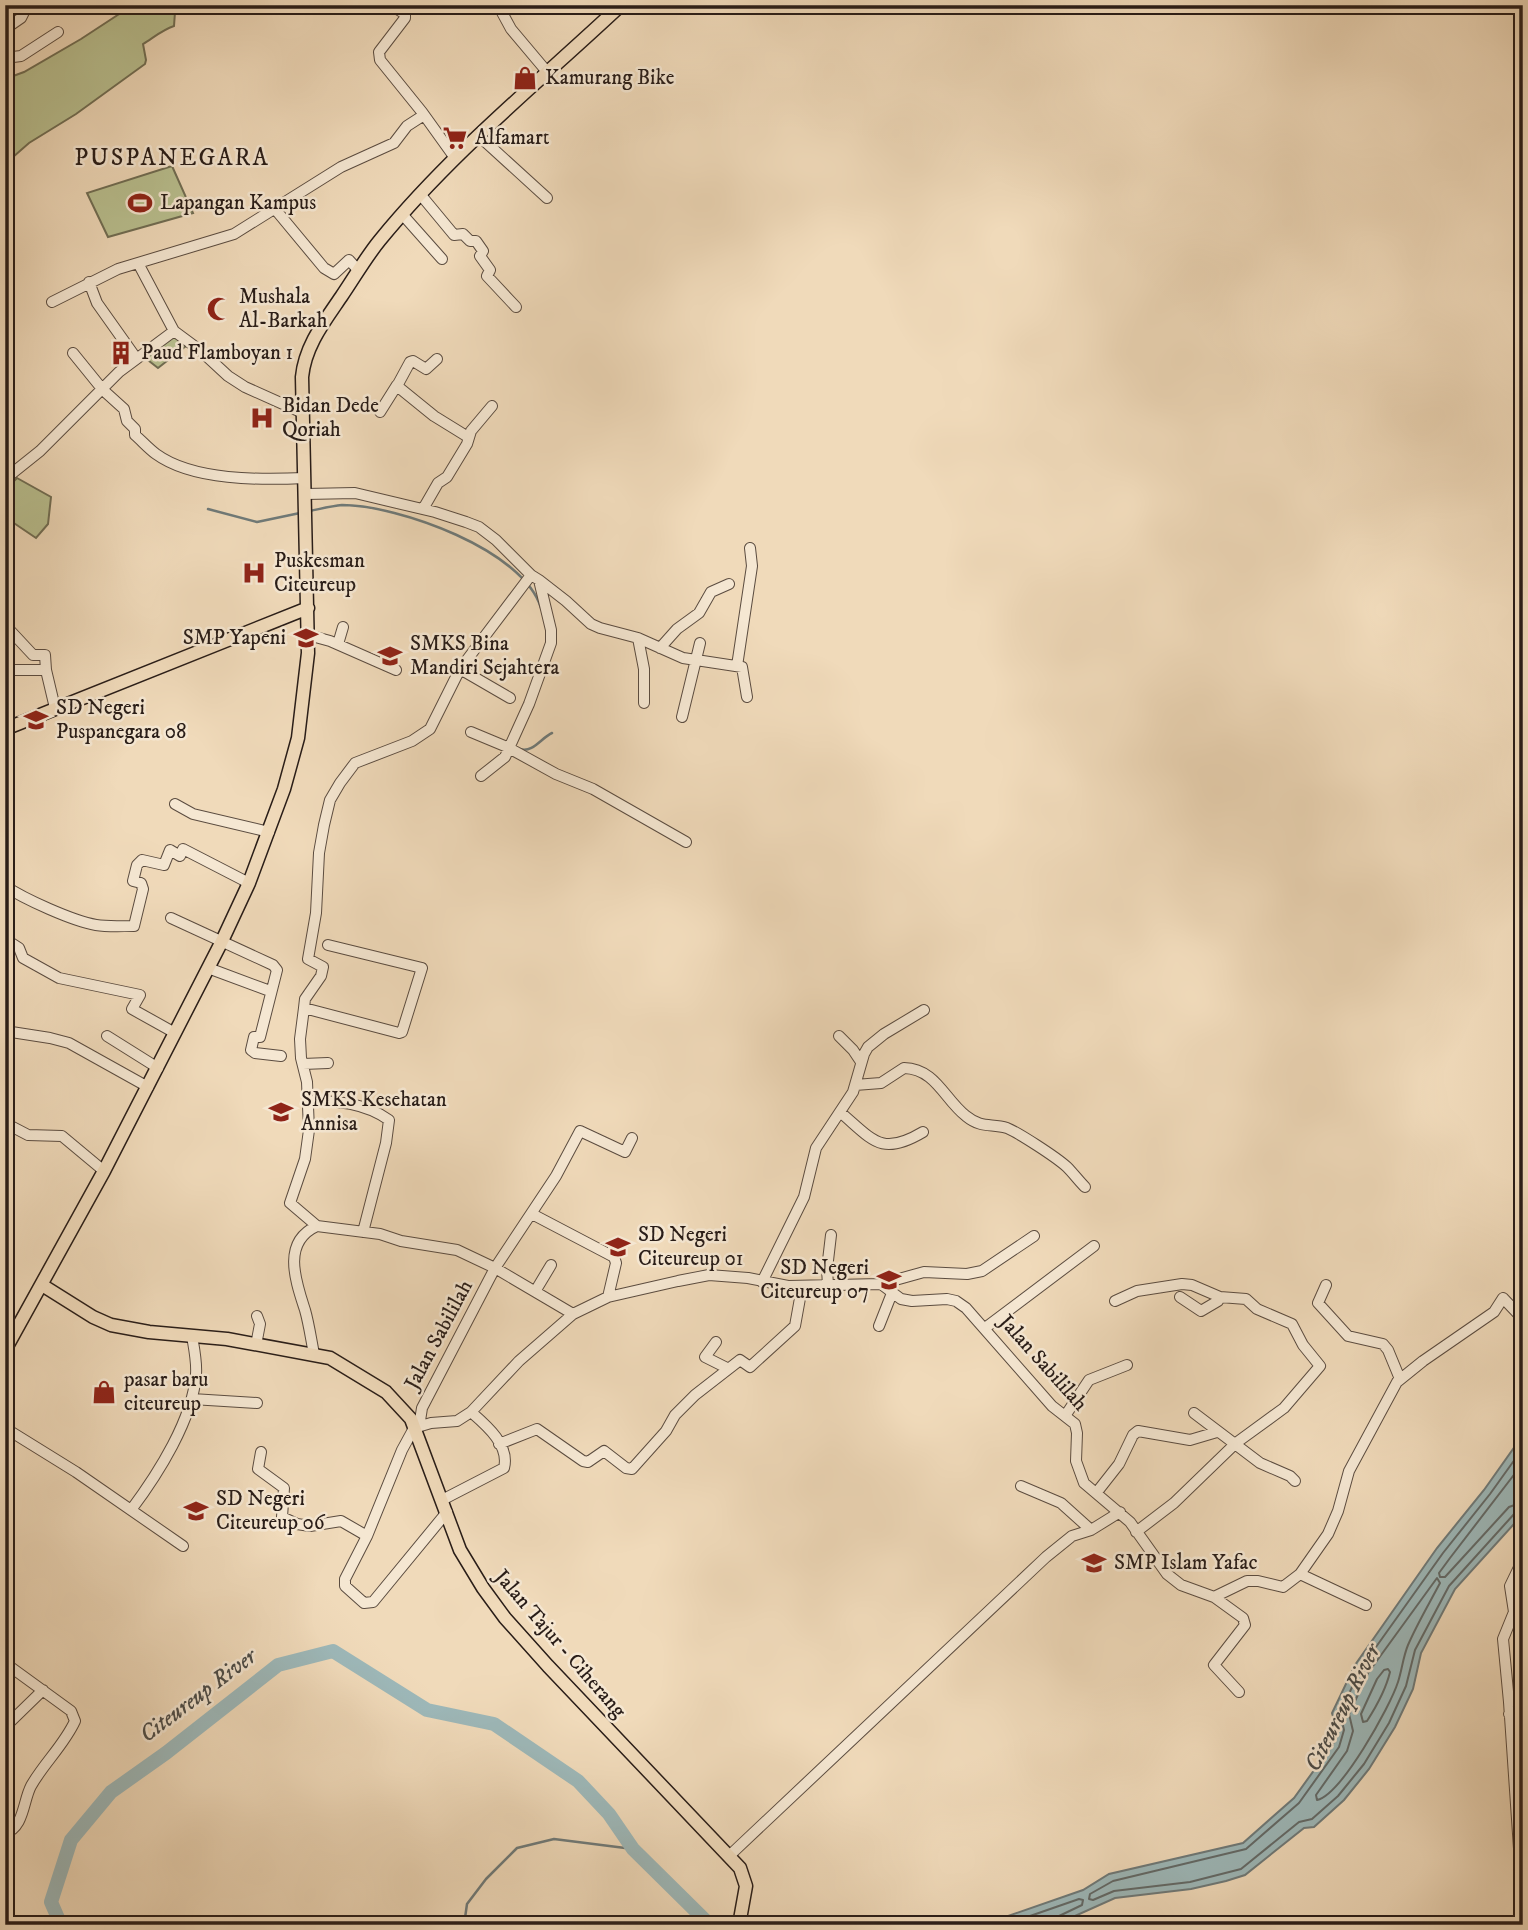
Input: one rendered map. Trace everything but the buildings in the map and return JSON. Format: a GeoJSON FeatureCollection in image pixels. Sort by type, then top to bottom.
{"type":"FeatureCollection","features":[{"type":"Feature","properties":{"kind":"main road"},"geometry":{"type":"LineString","coordinates":[[5,1350],[104,1171],[222,941],[269,832],[298,738],[307,675],[308,635],[302,377],[306,355],[321,326],[358,270],[420,194],[455,158],[621,5]]}},
{"type":"Feature","properties":{"kind":"main road"},"geometry":{"type":"LineString","coordinates":[[5,729],[308,608]]}},
{"type":"Feature","properties":{"kind":"main road","name":"Jalan Tajur - Ciherang"},"geometry":{"type":"LineString","coordinates":[[42,1285],[93,1317],[111,1325],[149,1332],[227,1339],[314,1354],[344,1365],[386,1392],[416,1428],[469,1568],[505,1618],[740,1868],[746,1886],[741,1919]]}},
{"type":"Feature","properties":{"kind":"street"},"geometry":{"type":"LineString","coordinates":[[5,29],[25,13],[24,5]]}},
{"type":"Feature","properties":{"kind":"street"},"geometry":{"type":"LineString","coordinates":[[391,5],[404,14],[405,18],[379,52],[379,58],[455,158]]}},
{"type":"Feature","properties":{"kind":"street"},"geometry":{"type":"LineString","coordinates":[[498,5],[511,29],[548,73]]}},
{"type":"Feature","properties":{"kind":"street"},"geometry":{"type":"LineString","coordinates":[[5,58],[21,56],[58,32]]}},
{"type":"Feature","properties":{"kind":"street"},"geometry":{"type":"LineString","coordinates":[[52,302],[118,269],[233,234],[341,167],[394,144],[407,126],[424,116]]}},
{"type":"Feature","properties":{"kind":"street"},"geometry":{"type":"LineString","coordinates":[[479,136],[547,198]]}},
{"type":"Feature","properties":{"kind":"street"},"geometry":{"type":"LineString","coordinates":[[420,194],[453,234],[463,234],[470,241],[476,241],[490,270],[487,276],[516,307]]}},
{"type":"Feature","properties":{"kind":"street"},"geometry":{"type":"LineString","coordinates":[[275,209],[324,268],[334,274],[349,260],[358,270]]}},
{"type":"Feature","properties":{"kind":"street"},"geometry":{"type":"LineString","coordinates":[[402,215],[442,259]]}},
{"type":"Feature","properties":{"kind":"street"},"geometry":{"type":"LineString","coordinates":[[138,263],[174,331],[245,387],[303,412]]}},
{"type":"Feature","properties":{"kind":"street"},"geometry":{"type":"LineString","coordinates":[[89,282],[97,303],[136,358]]}},
{"type":"Feature","properties":{"kind":"street"},"geometry":{"type":"LineString","coordinates":[[5,479],[40,451],[136,358],[174,331]]}},
{"type":"Feature","properties":{"kind":"street"},"geometry":{"type":"LineString","coordinates":[[73,353],[103,390],[124,409],[127,421],[135,429],[135,435],[157,455],[186,468],[223,475],[263,480],[305,478]]}},
{"type":"Feature","properties":{"kind":"street"},"geometry":{"type":"LineString","coordinates":[[380,412],[410,362],[413,361],[426,369],[437,359]]}},
{"type":"Feature","properties":{"kind":"street"},"geometry":{"type":"LineString","coordinates":[[397,385],[434,416],[468,437]]}},
{"type":"Feature","properties":{"kind":"street"},"geometry":{"type":"LineString","coordinates":[[423,509],[438,483],[447,477],[476,424],[492,406]]}},
{"type":"Feature","properties":{"kind":"street"},"geometry":{"type":"LineString","coordinates":[[306,496],[355,492],[423,509],[479,527],[496,540],[530,579],[566,601],[591,624],[638,638],[683,658],[737,666],[743,669],[747,697]]}},
{"type":"Feature","properties":{"kind":"street"},"geometry":{"type":"LineString","coordinates":[[737,666],[752,566],[750,548]]}},
{"type":"Feature","properties":{"kind":"street"},"geometry":{"type":"LineString","coordinates":[[530,579],[460,669],[430,729],[412,741],[355,763],[330,800],[319,853],[316,913],[308,959],[322,965],[323,970],[305,999],[300,1039],[307,1082],[308,1147],[290,1203],[317,1226],[380,1234],[401,1241],[446,1247],[495,1268],[556,1176],[580,1131],[625,1152],[632,1138]]}},
{"type":"Feature","properties":{"kind":"street"},"geometry":{"type":"LineString","coordinates":[[481,776],[503,759],[529,704],[551,643],[551,630],[530,579]]}},
{"type":"Feature","properties":{"kind":"street"},"geometry":{"type":"LineString","coordinates":[[660,648],[677,629],[699,613],[711,592],[729,584]]}},
{"type":"Feature","properties":{"kind":"street"},"geometry":{"type":"LineString","coordinates":[[5,625],[33,655],[45,655],[55,708]]}},
{"type":"Feature","properties":{"kind":"street"},"geometry":{"type":"LineString","coordinates":[[338,644],[342,627]]}},
{"type":"Feature","properties":{"kind":"street"},"geometry":{"type":"LineString","coordinates":[[308,635],[338,644],[396,670]]}},
{"type":"Feature","properties":{"kind":"street"},"geometry":{"type":"LineString","coordinates":[[638,638],[644,669],[644,703]]}},
{"type":"Feature","properties":{"kind":"street"},"geometry":{"type":"LineString","coordinates":[[682,717],[700,643]]}},
{"type":"Feature","properties":{"kind":"street"},"geometry":{"type":"LineString","coordinates":[[460,669],[510,698]]}},
{"type":"Feature","properties":{"kind":"street"},"geometry":{"type":"LineString","coordinates":[[13,670],[46,670]]}},
{"type":"Feature","properties":{"kind":"street"},"geometry":{"type":"LineString","coordinates":[[471,732],[593,789],[686,842]]}},
{"type":"Feature","properties":{"kind":"street"},"geometry":{"type":"LineString","coordinates":[[175,804],[193,814],[269,832]]}},
{"type":"Feature","properties":{"kind":"street"},"geometry":{"type":"LineString","coordinates":[[5,886],[87,923],[134,926],[143,889],[141,883],[132,881],[137,865],[142,860],[164,865],[170,850],[180,856],[183,849],[249,883]]}},
{"type":"Feature","properties":{"kind":"street"},"geometry":{"type":"LineString","coordinates":[[171,918],[273,965],[277,970],[260,1037],[254,1037],[251,1050],[281,1056]]}},
{"type":"Feature","properties":{"kind":"street"},"geometry":{"type":"LineString","coordinates":[[5,939],[19,948],[23,958],[60,978],[140,995],[132,1009],[176,1033]]}},
{"type":"Feature","properties":{"kind":"street"},"geometry":{"type":"LineString","coordinates":[[304,1008],[402,1032],[422,968],[328,945]]}},
{"type":"Feature","properties":{"kind":"street"},"geometry":{"type":"LineString","coordinates":[[208,968],[270,991]]}},
{"type":"Feature","properties":{"kind":"street"},"geometry":{"type":"LineString","coordinates":[[762,1282],[804,1197],[816,1148],[849,1100],[861,1062],[874,1042],[924,1010]]}},
{"type":"Feature","properties":{"kind":"street"},"geometry":{"type":"LineString","coordinates":[[5,1031],[69,1044],[148,1087]]}},
{"type":"Feature","properties":{"kind":"street"},"geometry":{"type":"LineString","coordinates":[[107,1036],[158,1068]]}},
{"type":"Feature","properties":{"kind":"street"},"geometry":{"type":"LineString","coordinates":[[839,1036],[861,1062]]}},
{"type":"Feature","properties":{"kind":"street"},"geometry":{"type":"LineString","coordinates":[[303,1064],[328,1063]]}},
{"type":"Feature","properties":{"kind":"street"},"geometry":{"type":"LineString","coordinates":[[855,1084],[881,1083],[904,1068],[923,1072],[932,1077],[967,1118],[987,1127],[1010,1129],[1066,1166],[1085,1187]]}},
{"type":"Feature","properties":{"kind":"street"},"geometry":{"type":"LineString","coordinates":[[308,1102],[335,1101],[353,1105],[389,1120],[380,1170],[363,1232]]}},
{"type":"Feature","properties":{"kind":"street"},"geometry":{"type":"LineString","coordinates":[[840,1112],[872,1139],[886,1144],[904,1143],[923,1132]]}},
{"type":"Feature","properties":{"kind":"street"},"geometry":{"type":"LineString","coordinates":[[5,1124],[28,1135],[62,1136],[104,1171]]}},
{"type":"Feature","properties":{"kind":"street"},"geometry":{"type":"LineString","coordinates":[[531,1214],[614,1257],[616,1263],[608,1297]]}},
{"type":"Feature","properties":{"kind":"street"},"geometry":{"type":"LineString","coordinates":[[314,1354],[293,1263],[294,1253],[303,1236],[317,1226]]}},
{"type":"Feature","properties":{"kind":"street"},"geometry":{"type":"LineString","coordinates":[[828,1285],[831,1235]]}},
{"type":"Feature","properties":{"kind":"street"},"geometry":{"type":"LineString","coordinates":[[881,1284],[924,1272],[967,1274],[982,1271],[1034,1236]]}},
{"type":"Feature","properties":{"kind":"street"},"geometry":{"type":"LineString","coordinates":[[985,1328],[1094,1246]]}},
{"type":"Feature","properties":{"kind":"street"},"geometry":{"type":"LineString","coordinates":[[536,1290],[551,1265]]}},
{"type":"Feature","properties":{"kind":"street","name":"Jalan Sabililah"},"geometry":{"type":"LineString","coordinates":[[416,1428],[422,1408],[495,1268],[573,1314]]}},
{"type":"Feature","properties":{"kind":"street","name":"Jalan Sabililah"},"geometry":{"type":"LineString","coordinates":[[416,1428],[431,1423],[457,1421],[471,1412],[519,1362],[573,1314],[608,1297],[709,1275],[802,1287],[881,1284],[908,1301],[937,1298],[956,1301],[985,1328],[1044,1397],[1076,1424],[1076,1461],[1084,1483],[1120,1512],[1167,1574],[1188,1589],[1214,1597],[1243,1618],[1245,1625],[1214,1665],[1239,1692]]}},
{"type":"Feature","properties":{"kind":"street"},"geometry":{"type":"LineString","coordinates":[[1115,1301],[1137,1291],[1182,1284],[1192,1285],[1220,1297],[1246,1299],[1256,1309],[1289,1322],[1320,1366],[1284,1408],[1236,1443],[1174,1503],[1136,1532]]}},
{"type":"Feature","properties":{"kind":"street"},"geometry":{"type":"LineString","coordinates":[[1326,1285],[1318,1303],[1348,1336],[1383,1344],[1400,1379]]}},
{"type":"Feature","properties":{"kind":"street"},"geometry":{"type":"LineString","coordinates":[[499,1444],[537,1429],[583,1461],[588,1462],[604,1451],[630,1469],[666,1431],[675,1415],[727,1368],[741,1359],[750,1367],[791,1332],[797,1322],[802,1287]]}},
{"type":"Feature","properties":{"kind":"street"},"geometry":{"type":"LineString","coordinates":[[879,1326],[892,1293]]}},
{"type":"Feature","properties":{"kind":"street"},"geometry":{"type":"LineString","coordinates":[[1180,1297],[1201,1311],[1220,1297]]}},
{"type":"Feature","properties":{"kind":"street"},"geometry":{"type":"LineString","coordinates":[[1214,1597],[1247,1581],[1283,1587],[1300,1574],[1328,1534],[1338,1511],[1349,1471],[1400,1379],[1494,1312],[1503,1298],[1523,1319]]}},
{"type":"Feature","properties":{"kind":"street"},"geometry":{"type":"LineString","coordinates":[[256,1345],[260,1324],[257,1315]]}},
{"type":"Feature","properties":{"kind":"street"},"geometry":{"type":"LineString","coordinates":[[130,1509],[166,1460],[192,1399],[197,1371],[191,1336]]}},
{"type":"Feature","properties":{"kind":"street"},"geometry":{"type":"LineString","coordinates":[[130,1509],[163,1458],[189,1397],[194,1368],[191,1336]]}},
{"type":"Feature","properties":{"kind":"street"},"geometry":{"type":"LineString","coordinates":[[716,1342],[705,1357],[727,1368]]}},
{"type":"Feature","properties":{"kind":"street"},"geometry":{"type":"LineString","coordinates":[[1065,1416],[1089,1380],[1128,1365]]}},
{"type":"Feature","properties":{"kind":"street"},"geometry":{"type":"LineString","coordinates":[[192,1399],[257,1403]]}},
{"type":"Feature","properties":{"kind":"street"},"geometry":{"type":"LineString","coordinates":[[416,1428],[402,1450],[367,1536],[344,1583],[356,1597],[370,1603],[377,1598],[444,1506],[504,1468],[506,1463],[491,1429],[471,1412]]}},
{"type":"Feature","properties":{"kind":"street"},"geometry":{"type":"LineString","coordinates":[[1194,1413],[1260,1464],[1290,1476],[1295,1481]]}},
{"type":"Feature","properties":{"kind":"street"},"geometry":{"type":"LineString","coordinates":[[5,1428],[183,1546]]}},
{"type":"Feature","properties":{"kind":"street"},"geometry":{"type":"LineString","coordinates":[[1097,1492],[1119,1464],[1133,1435],[1138,1431],[1190,1440],[1217,1432]]}},
{"type":"Feature","properties":{"kind":"street"},"geometry":{"type":"LineString","coordinates":[[261,1452],[258,1469],[284,1488],[282,1517],[310,1526],[341,1521],[367,1536]]}},
{"type":"Feature","properties":{"kind":"street"},"geometry":{"type":"LineString","coordinates":[[1021,1486],[1061,1503],[1091,1530]]}},
{"type":"Feature","properties":{"kind":"street"},"geometry":{"type":"LineString","coordinates":[[730,1856],[1046,1557],[1072,1535],[1091,1530],[1120,1512]]}},
{"type":"Feature","properties":{"kind":"street"},"geometry":{"type":"LineString","coordinates":[[1523,1559],[1510,1586],[1514,1612],[1503,1639],[1520,1863],[1523,1871]]}},
{"type":"Feature","properties":{"kind":"street"},"geometry":{"type":"LineString","coordinates":[[1300,1574],[1366,1605]]}},
{"type":"Feature","properties":{"kind":"street"},"geometry":{"type":"LineString","coordinates":[[5,1663],[71,1711],[75,1721],[32,1785],[18,1825],[11,1832],[5,1833]]}},
{"type":"Feature","properties":{"kind":"street"},"geometry":{"type":"LineString","coordinates":[[5,1727],[43,1690]]}},
{"type":"Feature","properties":{"kind":"street"},"geometry":{"type":"LineString","coordinates":[[1509,1702],[1523,1699]]}},
{"type":"Feature","properties":{"kind":"street"},"geometry":{"type":"LineString","coordinates":[[1509,1714],[1523,1714]]}},
{"type":"Feature","properties":{"kind":"green space"},"geometry":{"type":"Polygon","coordinates":[[[133,5],[186,5],[175,12],[174,26],[143,44],[145,64],[76,114],[29,143],[5,164],[5,79],[24,72],[133,5]]]}},
{"type":"Feature","properties":{"kind":"green space","name":"Lapangan Kampus"},"geometry":{"type":"Polygon","coordinates":[[[172,166],[193,213],[108,237],[87,193],[172,166]]]}},
{"type":"Feature","properties":{"kind":"green space"},"geometry":{"type":"Polygon","coordinates":[[[173,335],[186,346],[158,368],[144,357],[173,335]]]}},
{"type":"Feature","properties":{"kind":"green space"},"geometry":{"type":"Polygon","coordinates":[[[17,478],[51,497],[48,524],[36,538],[5,517],[5,490],[17,478]]]}},
{"type":"Feature","properties":{"kind":"water"},"geometry":{"type":"Polygon","coordinates":[[[1523,1435],[1523,1514],[1455,1589],[1421,1653],[1413,1689],[1395,1727],[1369,1769],[1344,1800],[1314,1827],[1304,1828],[1245,1875],[1191,1889],[1115,1898],[1055,1925],[982,1925],[1083,1890],[1109,1874],[1243,1843],[1294,1798],[1333,1744],[1337,1730],[1332,1713],[1355,1665],[1437,1548],[1484,1490],[1523,1435]]]}},
{"type":"Feature","properties":{"kind":"waterway"},"geometry":{"type":"LineString","coordinates":[[310,511],[342,505],[366,507],[425,522],[456,535],[511,567],[530,587],[541,608]]}},
{"type":"Feature","properties":{"kind":"waterway"},"geometry":{"type":"LineString","coordinates":[[208,509],[257,522],[300,513]]}},
{"type":"Feature","properties":{"kind":"waterway"},"geometry":{"type":"LineString","coordinates":[[520,749],[529,749],[552,733]]}},
{"type":"Feature","properties":{"kind":"waterway","name":"Citeureup River"},"geometry":{"type":"LineString","coordinates":[[61,1925],[51,1902],[71,1840],[111,1792],[166,1753],[278,1665],[333,1651],[427,1710],[494,1724],[578,1781],[609,1814],[633,1849],[710,1925]]}},
{"type":"Feature","properties":{"kind":"waterway"},"geometry":{"type":"LineString","coordinates":[[464,1925],[467,1904],[486,1879],[517,1848],[554,1839],[633,1849]]}},
{"type":"Feature","properties":{"kind":"place","name":"Kamurang Bike"},"geometry":{"type":"Point","coordinates":[525,78]}},
{"type":"Feature","properties":{"kind":"place","name":"Alfamart"},"geometry":{"type":"Point","coordinates":[455,138]}},
{"type":"Feature","properties":{"kind":"place","name":"Lapangan Kampus"},"geometry":{"type":"Point","coordinates":[140,203]}},
{"type":"Feature","properties":{"kind":"place","name":"Mushala Al-Barkah"},"geometry":{"type":"Point","coordinates":[219,309]}},
{"type":"Feature","properties":{"kind":"place","name":"Paud Flamboyan 1"},"geometry":{"type":"Point","coordinates":[121,353]}},
{"type":"Feature","properties":{"kind":"place","name":"Bidan Dede Qoriah"},"geometry":{"type":"Point","coordinates":[262,418]}},
{"type":"Feature","properties":{"kind":"place","name":"Puskesman Citeureup"},"geometry":{"type":"Point","coordinates":[254,573]}},
{"type":"Feature","properties":{"kind":"place","name":"SMP Yapeni"},"geometry":{"type":"Point","coordinates":[306,638]}},
{"type":"Feature","properties":{"kind":"place","name":"SMKS Bina Mandiri Sejahtera"},"geometry":{"type":"Point","coordinates":[390,656]}},
{"type":"Feature","properties":{"kind":"place","name":"SD Negeri Puspanegara 08"},"geometry":{"type":"Point","coordinates":[36,720]}},
{"type":"Feature","properties":{"kind":"place","name":"SMKS Kesehatan Annisa"},"geometry":{"type":"Point","coordinates":[281,1112]}},
{"type":"Feature","properties":{"kind":"place","name":"SD Negeri Citeureup 01"},"geometry":{"type":"Point","coordinates":[618,1247]}},
{"type":"Feature","properties":{"kind":"place","name":"SD Negeri Citeureup 07"},"geometry":{"type":"Point","coordinates":[889,1280]}},
{"type":"Feature","properties":{"kind":"place","name":"pasar baru citeureup"},"geometry":{"type":"Point","coordinates":[104,1392]}},
{"type":"Feature","properties":{"kind":"place","name":"SD Negeri Citeureup 06"},"geometry":{"type":"Point","coordinates":[196,1511]}},
{"type":"Feature","properties":{"kind":"place","name":"SMP Islam Yafac"},"geometry":{"type":"Point","coordinates":[1094,1563]}},
{"type":"Feature","properties":{"kind":"district","name":"PUSPANEGARA"},"geometry":{"type":"Point","coordinates":[172,158]}}]}
